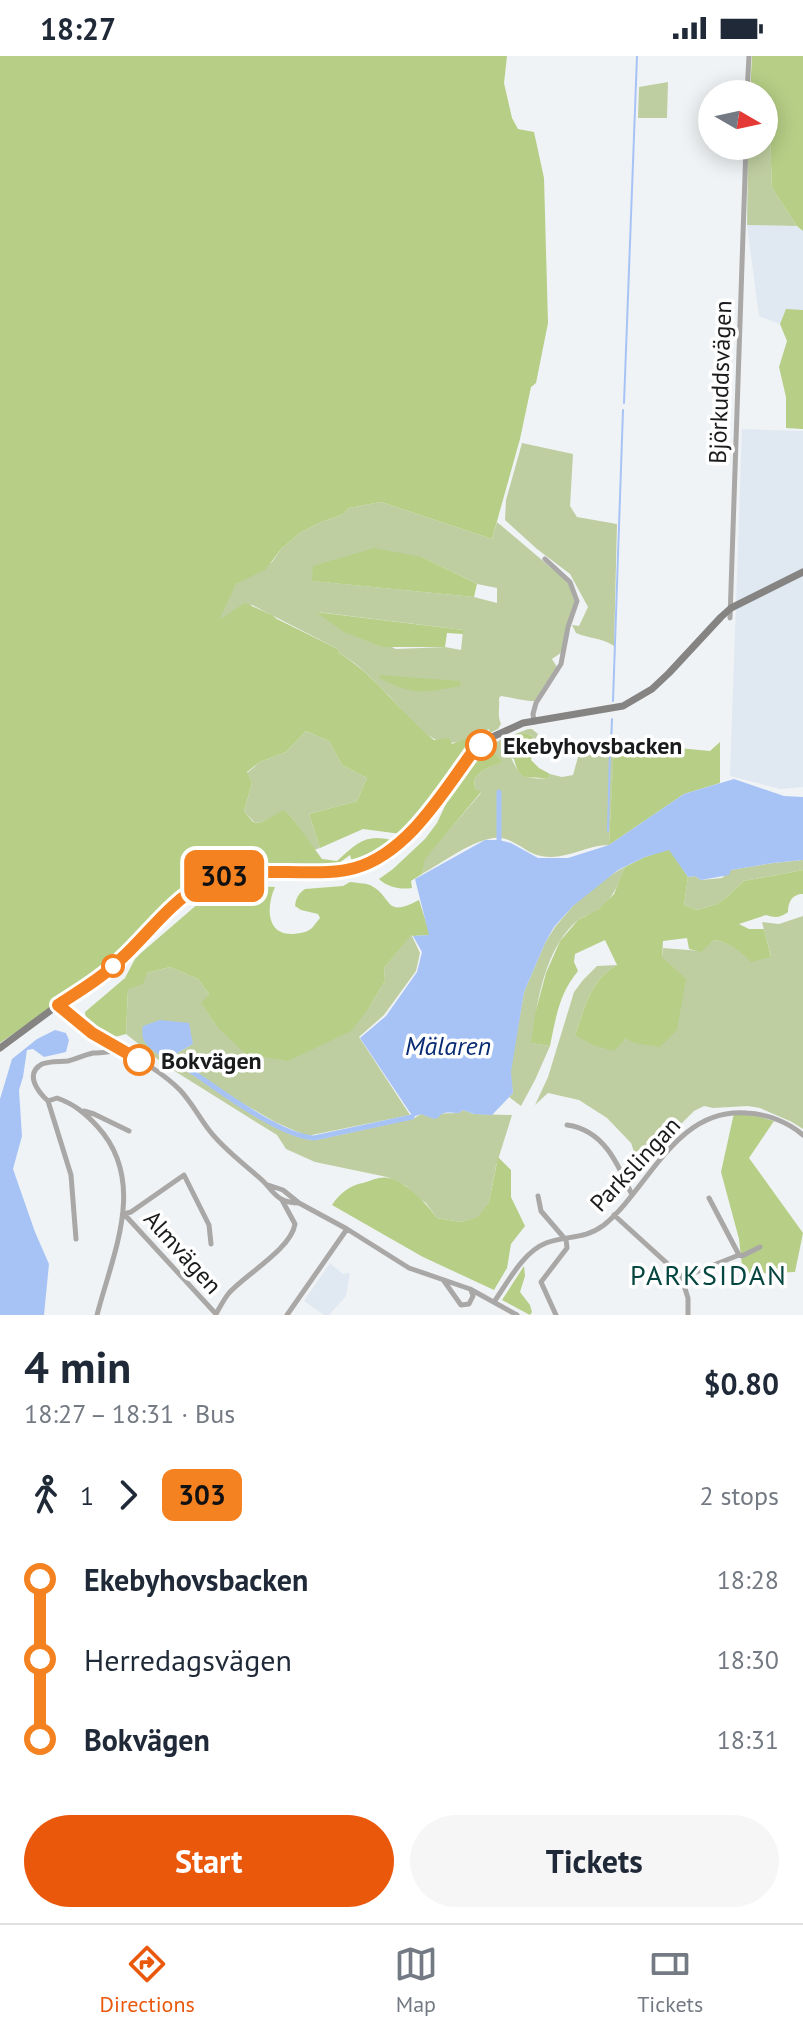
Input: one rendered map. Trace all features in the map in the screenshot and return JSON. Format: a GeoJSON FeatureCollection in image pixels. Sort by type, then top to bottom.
{"type":"FeatureCollection","features":[{"type":"Feature","properties":{"kind":"main road"},"geometry":{"type":"LineString","coordinates":[[0,1048],[101,977],[186,894],[224,876],[345,871],[370,863],[385,855],[410,833],[474,750],[490,738],[507,729],[534,722],[623,706],[652,689],[731,608],[803,572]]}},
{"type":"Feature","properties":{"kind":"street"},"geometry":{"type":"LineString","coordinates":[[748,80],[749,56]]}},
{"type":"Feature","properties":{"kind":"street","name":"Björkuddsvägen"},"geometry":{"type":"LineString","coordinates":[[730,618],[746,160]]}},
{"type":"Feature","properties":{"kind":"street"},"geometry":{"type":"LineString","coordinates":[[534,722],[536,703],[561,664],[577,601],[570,582],[545,559]]}},
{"type":"Feature","properties":{"kind":"street"},"geometry":{"type":"LineString","coordinates":[[58,1005],[73,1019],[179,1089],[219,1142],[281,1199],[295,1224],[292,1235],[228,1294],[216,1315]]}},
{"type":"Feature","properties":{"kind":"street"},"geometry":{"type":"LineString","coordinates":[[76,1239],[70,1168],[48,1101],[34,1086],[34,1075],[41,1065],[91,1053],[106,1054],[117,1048]]}},
{"type":"Feature","properties":{"kind":"street"},"geometry":{"type":"LineString","coordinates":[[48,1101],[63,1100],[129,1131]]}},
{"type":"Feature","properties":{"kind":"street"},"geometry":{"type":"LineString","coordinates":[[83,1111],[105,1135],[119,1163],[124,1184],[124,1214],[97,1315]]}},
{"type":"Feature","properties":{"kind":"street","name":"Parkslingan"},"geometry":{"type":"LineString","coordinates":[[494,1302],[533,1250],[549,1241],[590,1234],[614,1215],[687,1132],[711,1117],[734,1112],[756,1113],[786,1123],[803,1135]]}},
{"type":"Feature","properties":{"kind":"street"},"geometry":{"type":"LineString","coordinates":[[567,1125],[589,1131],[610,1150],[632,1195]]}},
{"type":"Feature","properties":{"kind":"street"},"geometry":{"type":"LineString","coordinates":[[124,1214],[184,1175],[209,1225],[211,1244]]}},
{"type":"Feature","properties":{"kind":"street"},"geometry":{"type":"LineString","coordinates":[[267,1184],[283,1190],[299,1203],[409,1268],[470,1289],[517,1315]]}},
{"type":"Feature","properties":{"kind":"street"},"geometry":{"type":"LineString","coordinates":[[538,1196],[541,1211],[565,1239],[567,1248],[541,1282],[556,1315]]}},
{"type":"Feature","properties":{"kind":"street"},"geometry":{"type":"LineString","coordinates":[[709,1198],[739,1255]]}},
{"type":"Feature","properties":{"kind":"street"},"geometry":{"type":"LineString","coordinates":[[281,1199],[299,1203]]}},
{"type":"Feature","properties":{"kind":"street","name":"Almvägen"},"geometry":{"type":"LineString","coordinates":[[124,1214],[216,1315]]}},
{"type":"Feature","properties":{"kind":"street"},"geometry":{"type":"LineString","coordinates":[[614,1215],[681,1276],[688,1298],[688,1315]]}},
{"type":"Feature","properties":{"kind":"street"},"geometry":{"type":"LineString","coordinates":[[287,1315],[347,1229]]}},
{"type":"Feature","properties":{"kind":"street"},"geometry":{"type":"LineString","coordinates":[[681,1276],[760,1247]]}},
{"type":"Feature","properties":{"kind":"street"},"geometry":{"type":"LineString","coordinates":[[444,1280],[461,1305],[472,1302],[470,1289]]}},
{"type":"Feature","properties":{"kind":"shaded area"},"geometry":{"type":"Polygon","coordinates":[[[747,225],[797,226],[803,231],[803,310],[786,310],[780,324],[759,316],[747,225]]]}},
{"type":"Feature","properties":{"kind":"shaded area"},"geometry":{"type":"Polygon","coordinates":[[[742,429],[803,431],[803,787],[780,789],[730,776],[742,429]]]}},
{"type":"Feature","properties":{"kind":"shaded area"},"geometry":{"type":"Polygon","coordinates":[[[330,1263],[343,1274],[350,1273],[346,1296],[329,1315],[324,1315],[304,1301],[330,1263]]]}},
{"type":"Feature","properties":{"kind":"green space"},"geometry":{"type":"Polygon","coordinates":[[[0,56],[507,56],[504,83],[512,118],[518,129],[534,132],[544,178],[548,323],[536,383],[531,387],[492,539],[381,502],[349,508],[342,515],[300,533],[282,548],[265,570],[236,584],[219,620],[245,603],[338,649],[434,740],[449,738],[452,744],[489,729],[461,754],[464,755],[461,761],[424,815],[401,834],[363,829],[320,848],[309,814],[357,801],[367,778],[342,765],[329,741],[306,731],[286,752],[260,762],[247,772],[252,783],[244,811],[253,822],[260,823],[284,810],[322,859],[337,861],[364,840],[377,838],[396,841],[353,865],[350,855],[335,866],[266,866],[214,875],[189,888],[100,974],[0,1043],[0,56]]]}},
{"type":"Feature","properties":{"kind":"green space"},"geometry":{"type":"Polygon","coordinates":[[[752,56],[803,56],[803,231],[772,188],[771,160],[778,160],[778,80],[751,80],[752,56]]]}},
{"type":"Feature","properties":{"kind":"green space"},"geometry":{"type":"Polygon","coordinates":[[[668,82],[667,118],[638,118],[639,87],[668,82]]]}},
{"type":"Feature","properties":{"kind":"green space"},"geometry":{"type":"Polygon","coordinates":[[[748,160],[771,160],[772,188],[797,226],[747,225],[748,160]]]}},
{"type":"Feature","properties":{"kind":"green space"},"geometry":{"type":"Polygon","coordinates":[[[786,309],[803,310],[803,429],[786,428],[786,397],[779,367],[787,341],[780,324],[786,309]]]}},
{"type":"Feature","properties":{"kind":"green space"},"geometry":{"type":"Polygon","coordinates":[[[522,443],[573,454],[570,506],[577,517],[617,524],[614,646],[576,633],[572,625],[579,626],[588,607],[570,574],[505,520],[506,500],[522,443]]]}},
{"type":"Feature","properties":{"kind":"green space"},"geometry":{"type":"Polygon","coordinates":[[[381,502],[492,539],[497,522],[569,583],[576,601],[562,652],[552,659],[557,667],[535,701],[501,696],[501,724],[498,729],[490,733],[489,729],[453,743],[439,741],[414,723],[370,676],[339,653],[338,649],[252,605],[218,621],[236,584],[272,562],[282,548],[300,533],[342,515],[349,508],[381,502]],[[422,557],[313,581],[474,597],[497,603],[497,588],[477,584],[422,557]],[[318,612],[396,649],[445,647],[461,650],[463,630],[318,612]]]}},
{"type":"Feature","properties":{"kind":"green space"},"geometry":{"type":"Polygon","coordinates":[[[374,548],[422,557],[477,584],[474,597],[312,581],[313,566],[374,548]]]}},
{"type":"Feature","properties":{"kind":"green space"},"geometry":{"type":"Polygon","coordinates":[[[316,612],[463,630],[463,634],[447,633],[445,647],[383,647],[344,632],[316,612]]]}},
{"type":"Feature","properties":{"kind":"green space"},"geometry":{"type":"Polygon","coordinates":[[[380,675],[460,681],[460,686],[411,690],[379,678],[380,675]]]}},
{"type":"Feature","properties":{"kind":"green space"},"geometry":{"type":"Polygon","coordinates":[[[528,729],[538,734],[534,742],[532,736],[526,733],[505,745],[517,769],[530,778],[548,779],[550,774],[562,777],[573,775],[582,743],[614,748],[609,845],[550,857],[536,855],[506,839],[492,838],[472,845],[422,874],[424,859],[481,793],[475,789],[474,779],[483,770],[501,762],[489,747],[528,729]]]}},
{"type":"Feature","properties":{"kind":"green space"},"geometry":{"type":"Polygon","coordinates":[[[306,731],[329,741],[342,765],[367,778],[357,801],[309,814],[320,848],[314,850],[284,811],[260,823],[254,822],[244,811],[252,783],[247,773],[260,762],[286,752],[306,731]]]}},
{"type":"Feature","properties":{"kind":"green space"},"geometry":{"type":"Polygon","coordinates":[[[526,733],[532,736],[534,742],[531,760],[550,774],[548,779],[522,775],[514,759],[504,751],[509,741],[526,733]]]}},
{"type":"Feature","properties":{"kind":"green space"},"geometry":{"type":"Polygon","coordinates":[[[614,742],[710,751],[720,742],[720,783],[684,794],[609,845],[614,742]]]}},
{"type":"Feature","properties":{"kind":"green space"},"geometry":{"type":"Polygon","coordinates":[[[489,747],[502,762],[483,770],[474,779],[475,789],[481,792],[425,859],[422,874],[411,881],[412,888],[403,889],[382,882],[379,879],[425,839],[465,772],[489,747]]]}},
{"type":"Feature","properties":{"kind":"green space"},"geometry":{"type":"Polygon","coordinates":[[[669,849],[688,877],[684,905],[697,910],[717,904],[744,881],[803,870],[803,894],[791,899],[788,912],[739,924],[749,929],[764,929],[771,957],[751,962],[734,948],[714,940],[701,952],[689,949],[687,938],[663,941],[662,957],[686,979],[677,1030],[660,1047],[634,1043],[626,1038],[614,1051],[593,1045],[575,1035],[594,987],[617,965],[605,940],[575,954],[578,971],[562,997],[550,1046],[531,1043],[546,973],[560,941],[578,920],[599,909],[614,894],[625,867],[669,849]]]}},
{"type":"Feature","properties":{"kind":"green space"},"geometry":{"type":"Polygon","coordinates":[[[803,860],[803,870],[744,881],[717,904],[697,910],[684,905],[688,877],[695,876],[701,880],[722,878],[730,870],[803,860]]]}},
{"type":"Feature","properties":{"kind":"green space"},"geometry":{"type":"Polygon","coordinates":[[[625,867],[608,900],[566,932],[550,961],[536,1011],[532,1043],[550,1046],[521,1106],[509,1097],[513,1093],[510,1072],[524,992],[545,943],[573,906],[598,884],[625,867]]]}},
{"type":"Feature","properties":{"kind":"green space"},"geometry":{"type":"Polygon","coordinates":[[[350,882],[370,885],[394,907],[419,900],[430,935],[411,935],[384,968],[385,981],[351,1031],[288,1061],[246,1054],[217,1027],[201,1003],[209,994],[198,979],[170,967],[147,973],[143,984],[128,989],[126,1034],[115,1037],[86,1020],[85,1012],[125,978],[135,959],[207,896],[233,885],[275,887],[270,903],[273,925],[285,933],[294,934],[310,929],[320,918],[318,914],[295,906],[305,889],[343,886],[350,882]]]}},
{"type":"Feature","properties":{"kind":"green space"},"geometry":{"type":"Polygon","coordinates":[[[803,916],[803,1129],[760,1108],[704,1106],[694,1111],[665,1138],[641,1172],[631,1143],[607,1118],[579,1100],[548,1093],[535,1105],[548,1077],[574,992],[597,966],[617,965],[594,987],[575,1035],[662,957],[663,948],[701,951],[714,940],[739,950],[751,961],[771,956],[762,922],[779,924],[803,916]]]}},
{"type":"Feature","properties":{"kind":"green space"},"geometry":{"type":"Polygon","coordinates":[[[411,934],[420,953],[416,971],[384,1015],[359,1037],[410,1115],[307,1136],[275,1122],[184,1064],[173,1061],[172,1056],[193,1044],[163,1058],[269,1124],[302,1138],[316,1140],[413,1119],[421,1114],[459,1113],[463,1110],[474,1114],[512,1115],[496,1166],[489,1202],[479,1217],[461,1222],[437,1218],[426,1203],[406,1186],[387,1177],[315,1162],[286,1149],[277,1135],[165,1065],[126,1034],[128,989],[147,973],[170,967],[198,979],[209,994],[202,1004],[217,1027],[368,1009],[385,981],[384,968],[411,934]]]}},
{"type":"Feature","properties":{"kind":"green space"},"geometry":{"type":"Polygon","coordinates":[[[734,1113],[774,1121],[749,1158],[803,1233],[795,1272],[743,1274],[739,1239],[721,1172],[734,1113]]]}},
{"type":"Feature","properties":{"kind":"green space"},"geometry":{"type":"Polygon","coordinates":[[[498,1157],[511,1170],[511,1197],[525,1226],[511,1244],[507,1268],[494,1290],[423,1257],[332,1205],[349,1188],[385,1178],[408,1188],[437,1218],[461,1222],[478,1217],[489,1202],[498,1157]]]}},
{"type":"Feature","properties":{"kind":"green space"},"geometry":{"type":"Polygon","coordinates":[[[524,1266],[525,1276],[520,1292],[530,1305],[530,1315],[502,1300],[524,1266]]]}},
{"type":"Feature","properties":{"kind":"water","name":"Mälaren"},"geometry":{"type":"Polygon","coordinates":[[[734,779],[784,796],[803,797],[803,860],[731,870],[729,875],[701,880],[695,876],[688,877],[669,850],[618,870],[573,906],[554,927],[545,943],[524,992],[511,1072],[513,1093],[492,1115],[463,1110],[444,1113],[434,1119],[421,1114],[413,1117],[360,1038],[386,1016],[417,972],[422,952],[413,936],[429,935],[415,879],[485,840],[511,843],[538,858],[568,858],[609,845],[684,794],[734,779]]]}},
{"type":"Feature","properties":{"kind":"water"},"geometry":{"type":"Polygon","coordinates":[[[160,1020],[189,1023],[193,1044],[163,1058],[147,1045],[142,1032],[143,1026],[160,1020]]]}},
{"type":"Feature","properties":{"kind":"water"},"geometry":{"type":"Polygon","coordinates":[[[55,1030],[66,1033],[69,1040],[66,1052],[44,1057],[33,1049],[27,1050],[19,1090],[22,1136],[13,1169],[49,1264],[44,1315],[0,1315],[0,1099],[12,1059],[37,1039],[55,1030]]]}},
{"type":"Feature","properties":{"kind":"waterway"},"geometry":{"type":"LineString","coordinates":[[624,403],[637,56]]}},
{"type":"Feature","properties":{"kind":"waterway"},"geometry":{"type":"LineString","coordinates":[[613,701],[623,410]]}},
{"type":"Feature","properties":{"kind":"waterway"},"geometry":{"type":"LineString","coordinates":[[611,743],[612,719]]}},
{"type":"Feature","properties":{"kind":"waterway"},"geometry":{"type":"LineString","coordinates":[[608,831],[610,750]]}},
{"type":"Feature","properties":{"kind":"waterway"},"geometry":{"type":"LineString","coordinates":[[499,792],[499,840]]}},
{"type":"Feature","properties":{"kind":"waterway"},"geometry":{"type":"LineString","coordinates":[[168,1057],[268,1122],[300,1135],[314,1138],[412,1117]]}},
{"type":"Feature","properties":{"kind":"bus line","name":"303"},"geometry":{"type":"LineString","coordinates":[[139,1060],[92,1033],[58,1005],[101,977],[186,894],[205,883],[224,876],[247,873],[345,871],[385,855],[410,833],[481,745]]}},
{"type":"Feature","properties":{"kind":"place","name":"Ekebyhovsbacken"},"geometry":{"type":"Point","coordinates":[481,745]}},
{"type":"Feature","properties":{"kind":"place","name":"Bokvägen"},"geometry":{"type":"Point","coordinates":[139,1060]}},
{"type":"Feature","properties":{"kind":"district","name":"PARKSIDAN"},"geometry":{"type":"Point","coordinates":[709,1274]}}]}
